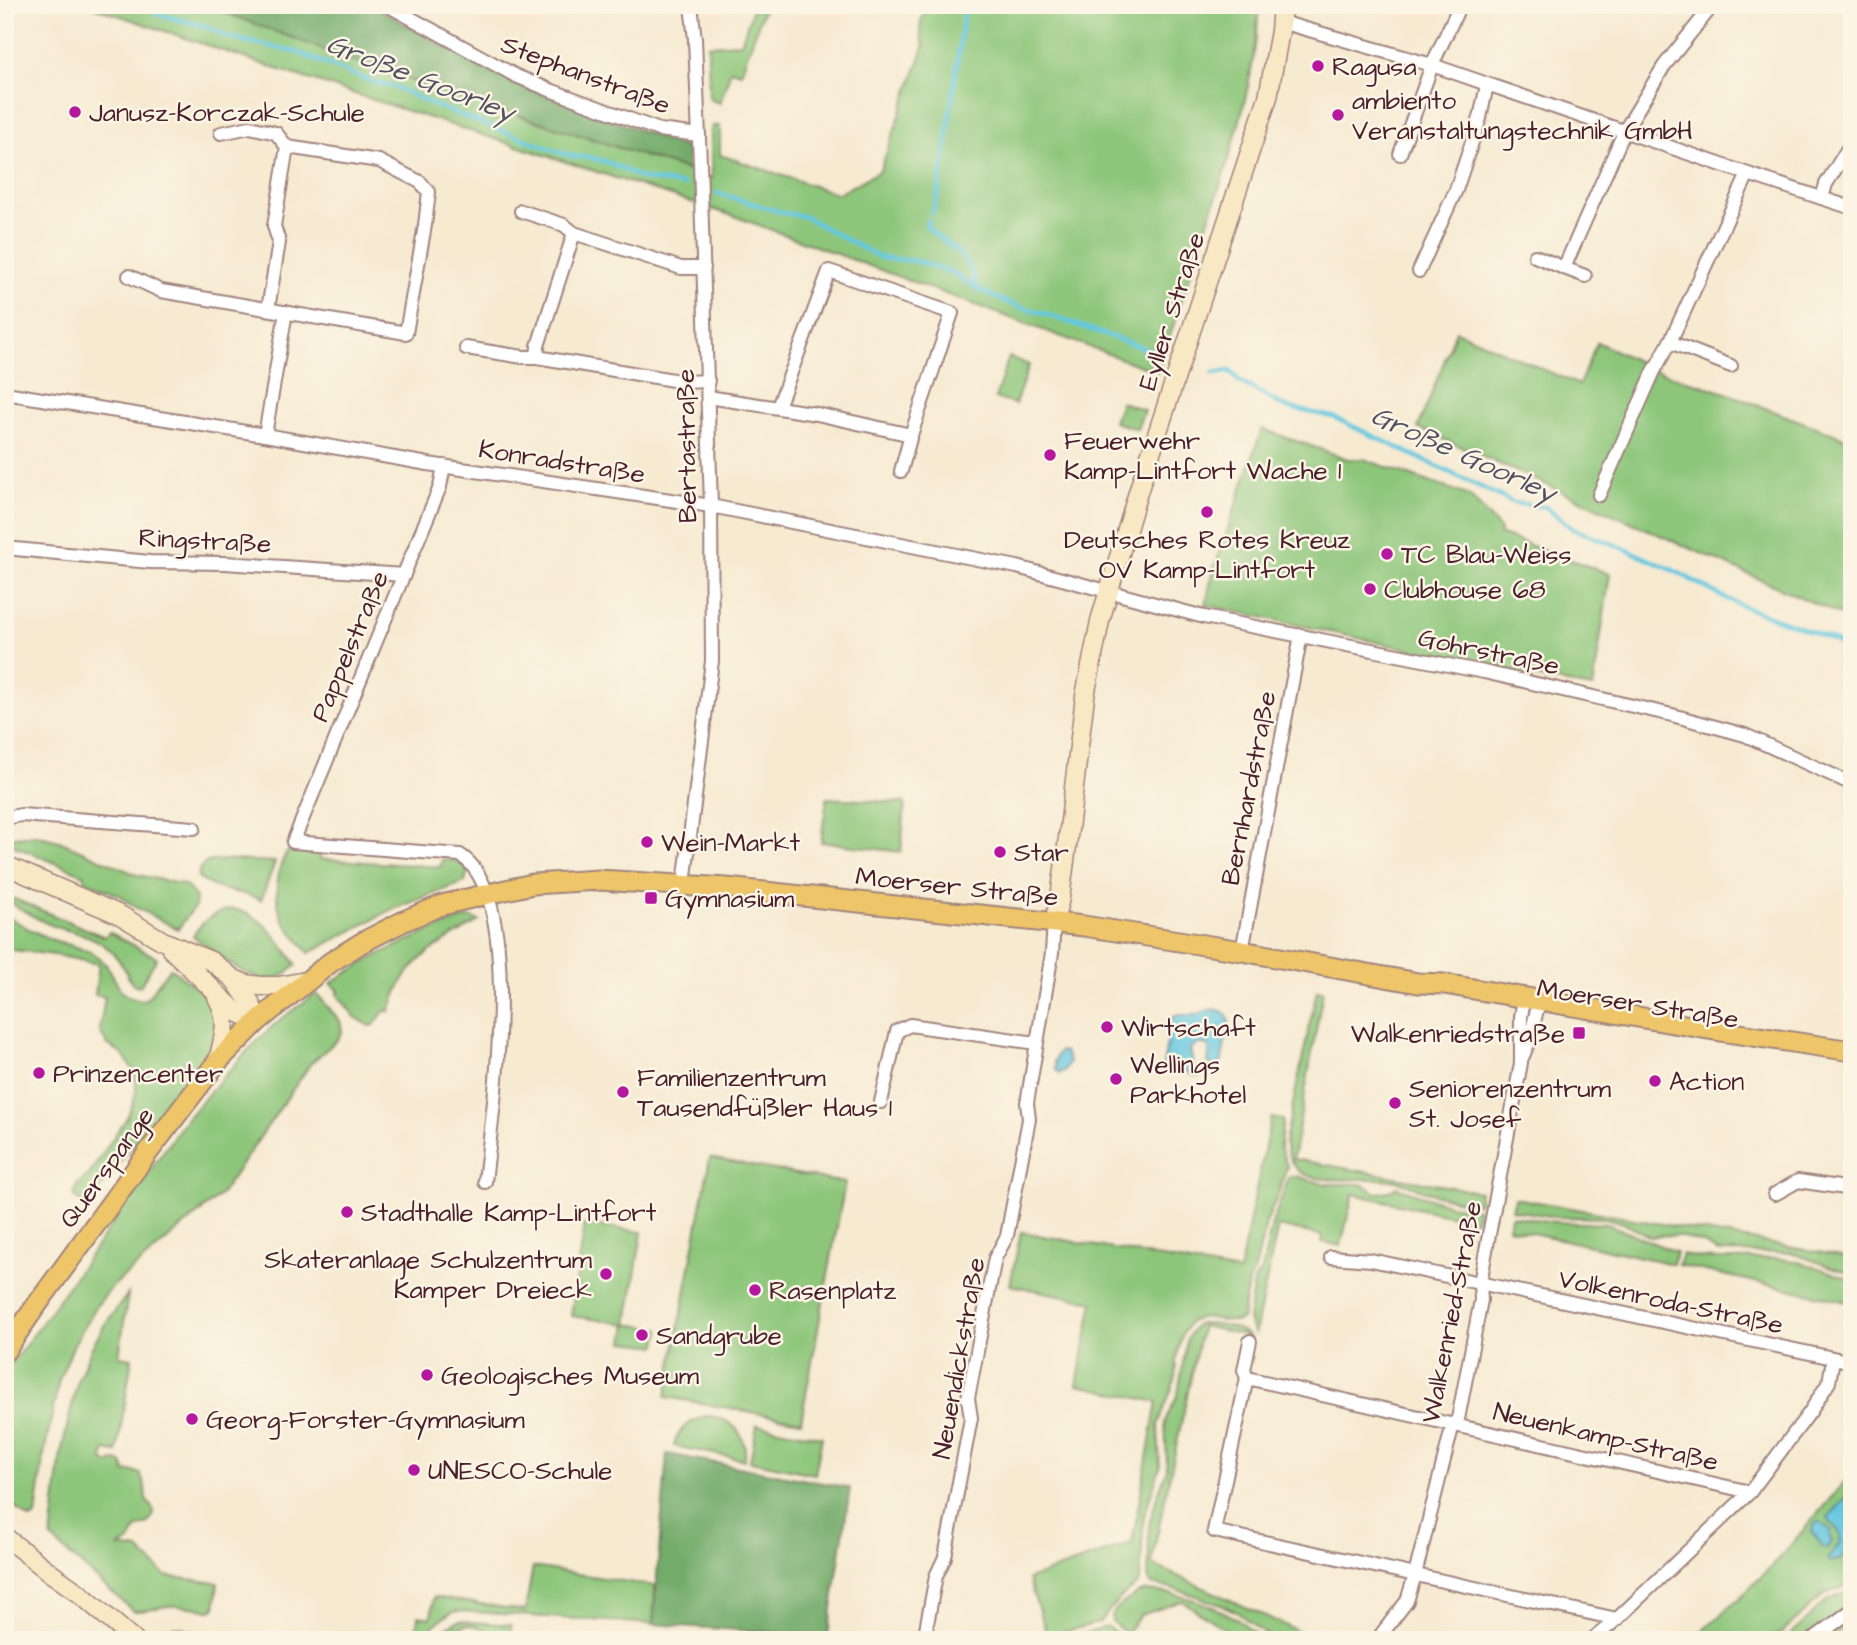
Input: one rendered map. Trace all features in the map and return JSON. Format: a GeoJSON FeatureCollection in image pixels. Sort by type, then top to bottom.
{"type":"FeatureCollection","features":[{"type":"Feature","properties":{"kind":"main road","name":"Eyller Straße"},"geometry":{"type":"LineString","coordinates":[[1054,922],[1060,898],[1088,677],[1100,621],[1139,489],[1268,97],[1281,14]]}},
{"type":"Feature","properties":{"kind":"main road","name":"Moerser Straße"},"geometry":{"type":"LineString","coordinates":[[5,865],[120,915],[163,941],[211,961],[234,979],[246,984],[279,986],[306,981]]}},
{"type":"Feature","properties":{"kind":"main road","name":"Moerser Straße"},"geometry":{"type":"LineString","coordinates":[[258,1021],[331,962],[363,942],[442,905],[533,884],[599,880],[684,884],[1054,922],[1242,951],[1418,983],[1474,1000],[1852,1052]]}},
{"type":"Feature","properties":{"kind":"main road","name":"Moerser Straße"},"geometry":{"type":"LineString","coordinates":[[163,941],[236,1012],[258,1021]]}},
{"type":"Feature","properties":{"kind":"main road","name":"Moerser Straße"},"geometry":{"type":"LineString","coordinates":[[234,979],[250,1002],[258,1021]]}},
{"type":"Feature","properties":{"kind":"main road","name":"Moerser Straße"},"geometry":{"type":"LineString","coordinates":[[214,991],[226,1020],[218,1061]]}},
{"type":"Feature","properties":{"kind":"main road","name":"Moerser Straße"},"geometry":{"type":"LineString","coordinates":[[1531,1006],[1732,1045],[1852,1062]]}},
{"type":"Feature","properties":{"kind":"main road","name":"Querspange"},"geometry":{"type":"LineString","coordinates":[[5,1351],[149,1151],[218,1061],[258,1021]]}},
{"type":"Feature","properties":{"kind":"main road"},"geometry":{"type":"LineString","coordinates":[[5,1523],[60,1570],[79,1593]]}},
{"type":"Feature","properties":{"kind":"main road"},"geometry":{"type":"LineString","coordinates":[[5,1537],[79,1593],[134,1640]]}},
{"type":"Feature","properties":{"kind":"street","name":"Stephanstraße"},"geometry":{"type":"LineString","coordinates":[[387,5],[516,76],[659,130],[699,135]]}},
{"type":"Feature","properties":{"kind":"street","name":"Bertastraße"},"geometry":{"type":"LineString","coordinates":[[684,884],[712,662],[708,381],[695,39],[691,5]]}},
{"type":"Feature","properties":{"kind":"street"},"geometry":{"type":"LineString","coordinates":[[1400,154],[1432,65],[1460,5]]}},
{"type":"Feature","properties":{"kind":"street"},"geometry":{"type":"LineString","coordinates":[[1564,268],[1625,130],[1664,66],[1713,5]]}},
{"type":"Feature","properties":{"kind":"street"},"geometry":{"type":"LineString","coordinates":[[1281,14],[1852,208]]}},
{"type":"Feature","properties":{"kind":"street"},"geometry":{"type":"LineString","coordinates":[[1419,271],[1456,190],[1480,118],[1487,85]]}},
{"type":"Feature","properties":{"kind":"street"},"geometry":{"type":"LineString","coordinates":[[129,276],[161,291],[406,333],[429,192],[419,182],[379,161],[287,147],[276,133],[250,127],[221,133]]}},
{"type":"Feature","properties":{"kind":"street"},"geometry":{"type":"LineString","coordinates":[[1822,198],[1826,184],[1852,142]]}},
{"type":"Feature","properties":{"kind":"street"},"geometry":{"type":"LineString","coordinates":[[268,309],[279,242],[274,226],[287,147]]}},
{"type":"Feature","properties":{"kind":"street"},"geometry":{"type":"LineString","coordinates":[[1599,495],[1654,371],[1748,174]]}},
{"type":"Feature","properties":{"kind":"street"},"geometry":{"type":"LineString","coordinates":[[521,211],[564,225],[574,233],[681,268],[704,268]]}},
{"type":"Feature","properties":{"kind":"street"},"geometry":{"type":"LineString","coordinates":[[537,357],[538,346],[574,233]]}},
{"type":"Feature","properties":{"kind":"street"},"geometry":{"type":"LineString","coordinates":[[1535,256],[1586,276]]}},
{"type":"Feature","properties":{"kind":"street"},"geometry":{"type":"LineString","coordinates":[[778,407],[830,271],[952,313],[901,471]]}},
{"type":"Feature","properties":{"kind":"street"},"geometry":{"type":"LineString","coordinates":[[265,435],[286,312]]}},
{"type":"Feature","properties":{"kind":"street"},"geometry":{"type":"LineString","coordinates":[[1670,342],[1731,366]]}},
{"type":"Feature","properties":{"kind":"street"},"geometry":{"type":"LineString","coordinates":[[466,348],[685,382],[708,381]]}},
{"type":"Feature","properties":{"kind":"street","name":"Konradstraße"},"geometry":{"type":"LineString","coordinates":[[5,393],[444,466],[711,506],[1017,567],[1109,590]]}},
{"type":"Feature","properties":{"kind":"street"},"geometry":{"type":"LineString","coordinates":[[708,397],[830,416],[911,435]]}},
{"type":"Feature","properties":{"kind":"street","name":"Pappelstraße"},"geometry":{"type":"LineString","coordinates":[[444,466],[440,487],[293,842],[460,855],[472,866],[488,894]]}},
{"type":"Feature","properties":{"kind":"street","name":"Ringstraße"},"geometry":{"type":"LineString","coordinates":[[5,548],[150,562],[225,563],[404,575]]}},
{"type":"Feature","properties":{"kind":"street","name":"Gohrstraße"},"geometry":{"type":"LineString","coordinates":[[1109,590],[1204,617],[1474,670],[1672,715],[1745,736],[1852,784]]}},
{"type":"Feature","properties":{"kind":"street","name":"Bernhardstraße"},"geometry":{"type":"LineString","coordinates":[[1242,951],[1301,635]]}},
{"type":"Feature","properties":{"kind":"street"},"geometry":{"type":"LineString","coordinates":[[5,818],[21,815],[194,828]]}},
{"type":"Feature","properties":{"kind":"street"},"geometry":{"type":"LineString","coordinates":[[485,1182],[501,1022],[495,919],[488,894]]}},
{"type":"Feature","properties":{"kind":"street","name":"Neuendickstraße"},"geometry":{"type":"LineString","coordinates":[[923,1640],[936,1576],[945,1557],[971,1418],[968,1398],[995,1258],[1007,1236],[1018,1181],[1029,1119],[1027,1103],[1052,953],[1054,922]]}},
{"type":"Feature","properties":{"kind":"street","name":"Walkenried-Straße"},"geometry":{"type":"LineString","coordinates":[[1377,1640],[1407,1601],[1453,1424],[1458,1419],[1531,1006]]}},
{"type":"Feature","properties":{"kind":"street"},"geometry":{"type":"LineString","coordinates":[[881,1102],[897,1031],[910,1025],[1037,1042]]}},
{"type":"Feature","properties":{"kind":"street"},"geometry":{"type":"LineString","coordinates":[[1775,1194],[1798,1181],[1852,1188]]}},
{"type":"Feature","properties":{"kind":"street","name":"Volkenroda-Straße"},"geometry":{"type":"LineString","coordinates":[[1332,1257],[1371,1260],[1852,1362]]}},
{"type":"Feature","properties":{"kind":"street"},"geometry":{"type":"LineString","coordinates":[[1250,1341],[1244,1370],[1247,1378],[1214,1531],[1617,1619]]}},
{"type":"Feature","properties":{"kind":"street"},"geometry":{"type":"LineString","coordinates":[[1592,1640],[1750,1492],[1829,1382],[1833,1359]]}},
{"type":"Feature","properties":{"kind":"street","name":"Neuenkamp-Straße"},"geometry":{"type":"LineString","coordinates":[[1247,1378],[1750,1492]]}},
{"type":"Feature","properties":{"kind":"street"},"geometry":{"type":"LineString","coordinates":[[1812,1640],[1852,1611]]}},
{"type":"Feature","properties":{"kind":"green space"},"geometry":{"type":"Polygon","coordinates":[[[88,5],[204,5],[415,82],[712,178],[711,130],[713,126],[720,126],[720,155],[838,194],[880,171],[924,47],[920,25],[929,5],[1259,5],[1248,87],[1234,140],[1157,372],[734,216],[271,67],[88,5]]]}},
{"type":"Feature","properties":{"kind":"green space"},"geometry":{"type":"Polygon","coordinates":[[[204,5],[373,5],[435,42],[501,75],[545,95],[687,148],[688,170],[376,69],[204,5]]]}},
{"type":"Feature","properties":{"kind":"green space"},"geometry":{"type":"Polygon","coordinates":[[[754,5],[765,5],[741,73],[731,70],[720,103],[711,100],[708,45],[741,43],[754,5]]]}},
{"type":"Feature","properties":{"kind":"green space"},"geometry":{"type":"Polygon","coordinates":[[[1456,331],[1579,385],[1597,342],[1660,372],[1726,393],[1852,441],[1852,620],[1418,428],[1456,331]]]}},
{"type":"Feature","properties":{"kind":"green space"},"geometry":{"type":"Polygon","coordinates":[[[1009,357],[1029,365],[1015,404],[995,398],[1009,357]]]}},
{"type":"Feature","properties":{"kind":"green space"},"geometry":{"type":"Polygon","coordinates":[[[1121,402],[1144,410],[1137,429],[1114,422],[1121,402]]]}},
{"type":"Feature","properties":{"kind":"green space","name":"TC Blau-Weiss"},"geometry":{"type":"Polygon","coordinates":[[[1262,429],[1348,459],[1363,459],[1470,496],[1500,529],[1499,534],[1610,574],[1593,688],[1206,605],[1212,575],[1262,429]]]}},
{"type":"Feature","properties":{"kind":"green space"},"geometry":{"type":"Polygon","coordinates":[[[827,798],[905,803],[901,852],[821,842],[827,798]]]}},
{"type":"Feature","properties":{"kind":"green space"},"geometry":{"type":"Polygon","coordinates":[[[36,835],[59,841],[137,875],[185,885],[196,897],[195,906],[178,929],[133,906],[121,896],[84,880],[85,875],[5,842],[5,838],[36,835]]]}},
{"type":"Feature","properties":{"kind":"green space"},"geometry":{"type":"Polygon","coordinates":[[[304,848],[320,851],[320,859],[441,867],[442,859],[459,863],[468,871],[465,882],[391,910],[309,953],[284,921],[277,895],[278,875],[284,857],[289,850],[304,848]]]}},
{"type":"Feature","properties":{"kind":"green space"},"geometry":{"type":"Polygon","coordinates":[[[210,861],[275,862],[261,900],[212,886],[198,877],[202,866],[210,861]]]}},
{"type":"Feature","properties":{"kind":"green space"},"geometry":{"type":"Polygon","coordinates":[[[5,895],[105,937],[109,932],[157,958],[140,986],[135,986],[116,957],[101,943],[41,921],[5,899],[5,895]]]}},
{"type":"Feature","properties":{"kind":"green space"},"geometry":{"type":"Polygon","coordinates":[[[233,909],[262,923],[297,965],[272,979],[251,975],[230,964],[193,936],[210,918],[233,909]]]}},
{"type":"Feature","properties":{"kind":"green space"},"geometry":{"type":"Polygon","coordinates":[[[5,915],[50,939],[94,954],[107,966],[120,989],[128,997],[144,1000],[170,968],[206,995],[218,1013],[215,1043],[156,1122],[130,1149],[89,1204],[78,1200],[75,1196],[76,1188],[88,1176],[127,1117],[136,1092],[133,1070],[122,1054],[107,1044],[101,1034],[105,997],[95,995],[99,964],[5,949],[5,915]]]}},
{"type":"Feature","properties":{"kind":"green space"},"geometry":{"type":"Polygon","coordinates":[[[465,918],[479,921],[420,960],[403,981],[389,1012],[385,1010],[374,1025],[370,1026],[355,1017],[331,983],[396,946],[465,918]]]}},
{"type":"Feature","properties":{"kind":"green space"},"geometry":{"type":"Polygon","coordinates":[[[1317,990],[1323,991],[1293,1159],[1480,1192],[1478,1204],[1442,1197],[1395,1181],[1308,1176],[1293,1165],[1285,1142],[1317,990]]]}},
{"type":"Feature","properties":{"kind":"green space"},"geometry":{"type":"Polygon","coordinates":[[[316,993],[340,1021],[342,1032],[337,1040],[311,1063],[221,1194],[113,1286],[97,1305],[74,1344],[59,1380],[43,1459],[36,1516],[30,1519],[5,1499],[5,1372],[187,1118],[247,1051],[275,1024],[316,993]]]}},
{"type":"Feature","properties":{"kind":"green space"},"geometry":{"type":"Polygon","coordinates":[[[1271,1118],[1283,1120],[1280,1147],[1287,1166],[1266,1223],[1255,1270],[1248,1282],[1242,1319],[1236,1322],[1202,1317],[1190,1322],[1182,1335],[1175,1380],[1158,1425],[1160,1467],[1144,1516],[1140,1579],[1099,1623],[1031,1640],[1047,1634],[1028,1579],[1132,1543],[1157,1402],[1077,1385],[1093,1302],[1010,1285],[1021,1232],[1239,1272],[1271,1118]]]}},
{"type":"Feature","properties":{"kind":"green space","name":"Rasenplatz"},"geometry":{"type":"Polygon","coordinates":[[[710,1158],[845,1183],[801,1421],[666,1397],[710,1158]]]}},
{"type":"Feature","properties":{"kind":"green space"},"geometry":{"type":"Polygon","coordinates":[[[1297,1176],[1328,1184],[1361,1184],[1377,1193],[1397,1187],[1450,1205],[1478,1209],[1475,1221],[1353,1194],[1341,1246],[1322,1242],[1323,1236],[1278,1226],[1255,1334],[1248,1320],[1254,1281],[1262,1270],[1272,1224],[1289,1177],[1297,1176]]]}},
{"type":"Feature","properties":{"kind":"green space"},"geometry":{"type":"Polygon","coordinates":[[[1515,1198],[1852,1258],[1852,1274],[1792,1253],[1717,1252],[1703,1243],[1679,1236],[1651,1237],[1606,1218],[1557,1217],[1512,1210],[1515,1198]]]}},
{"type":"Feature","properties":{"kind":"green space"},"geometry":{"type":"Polygon","coordinates":[[[1511,1216],[1556,1222],[1607,1224],[1676,1252],[1673,1264],[1509,1228],[1511,1216]]]}},
{"type":"Feature","properties":{"kind":"green space","name":"Skateranlage Schulzentrum Kamper Dreieck"},"geometry":{"type":"Polygon","coordinates":[[[585,1224],[642,1232],[627,1324],[571,1316],[585,1224]]]}},
{"type":"Feature","properties":{"kind":"green space"},"geometry":{"type":"Polygon","coordinates":[[[1682,1254],[1717,1259],[1779,1259],[1807,1264],[1852,1280],[1852,1303],[1678,1265],[1682,1254]]]}},
{"type":"Feature","properties":{"kind":"green space"},"geometry":{"type":"Polygon","coordinates":[[[128,1294],[119,1356],[132,1358],[117,1452],[105,1450],[103,1460],[108,1464],[119,1462],[125,1472],[140,1474],[145,1486],[146,1500],[154,1512],[147,1524],[137,1528],[130,1541],[119,1547],[139,1550],[166,1576],[218,1583],[214,1609],[174,1606],[133,1611],[51,1538],[61,1453],[78,1379],[105,1324],[128,1294]]]}},
{"type":"Feature","properties":{"kind":"green space"},"geometry":{"type":"Polygon","coordinates":[[[1202,1323],[1233,1327],[1248,1336],[1202,1326],[1151,1564],[1318,1640],[1277,1640],[1237,1612],[1185,1592],[1151,1584],[1148,1578],[1149,1525],[1167,1466],[1165,1422],[1178,1394],[1187,1339],[1196,1325],[1202,1323]]]}},
{"type":"Feature","properties":{"kind":"green space","name":"Sandgrube"},"geometry":{"type":"Polygon","coordinates":[[[627,1324],[660,1329],[657,1346],[624,1342],[627,1324]]]}},
{"type":"Feature","properties":{"kind":"green space"},"geometry":{"type":"Polygon","coordinates":[[[707,1416],[724,1420],[736,1429],[744,1442],[745,1460],[674,1446],[678,1434],[686,1426],[707,1416]]]}},
{"type":"Feature","properties":{"kind":"green space"},"geometry":{"type":"Polygon","coordinates":[[[757,1425],[822,1437],[815,1474],[750,1461],[757,1425]]]}},
{"type":"Feature","properties":{"kind":"green space"},"geometry":{"type":"Polygon","coordinates":[[[667,1454],[850,1488],[828,1636],[653,1624],[667,1454]]]}},
{"type":"Feature","properties":{"kind":"green space"},"geometry":{"type":"Polygon","coordinates":[[[1852,1473],[1852,1584],[1821,1597],[1780,1634],[1758,1640],[1693,1640],[1778,1560],[1852,1473]]]}},
{"type":"Feature","properties":{"kind":"green space"},"geometry":{"type":"Polygon","coordinates":[[[533,1567],[655,1586],[653,1624],[456,1611],[415,1638],[418,1616],[431,1618],[434,1597],[525,1611],[533,1567]]]}},
{"type":"Feature","properties":{"kind":"green space"},"geometry":{"type":"Polygon","coordinates":[[[1146,1591],[1181,1596],[1216,1608],[1237,1619],[1263,1640],[1241,1640],[1182,1601],[1141,1615],[1126,1633],[1113,1623],[1112,1616],[1124,1602],[1146,1591]]]}},
{"type":"Feature","properties":{"kind":"green space"},"geometry":{"type":"Polygon","coordinates":[[[1852,1591],[1852,1606],[1804,1640],[1781,1640],[1825,1602],[1852,1591]]]}},
{"type":"Feature","properties":{"kind":"green space"},"geometry":{"type":"Polygon","coordinates":[[[1852,1620],[1852,1640],[1825,1640],[1852,1620]]]}},
{"type":"Feature","properties":{"kind":"green space"},"geometry":{"type":"Polygon","coordinates":[[[458,1621],[511,1625],[510,1640],[492,1640],[482,1629],[468,1625],[458,1628],[444,1639],[433,1640],[458,1621]]]}},
{"type":"Feature","properties":{"kind":"green space"},"geometry":{"type":"Polygon","coordinates":[[[1106,1626],[1122,1638],[1056,1640],[1094,1631],[1106,1626]]]}},
{"type":"Feature","properties":{"kind":"green space"},"geometry":{"type":"Polygon","coordinates":[[[173,1627],[198,1634],[198,1640],[162,1640],[164,1632],[173,1627]]]}},
{"type":"Feature","properties":{"kind":"water"},"geometry":{"type":"Polygon","coordinates":[[[1213,1009],[1224,1013],[1229,1020],[1221,1064],[1214,1068],[1208,1062],[1210,1049],[1200,1044],[1190,1050],[1194,1068],[1198,1070],[1205,1066],[1210,1071],[1202,1076],[1163,1067],[1171,1019],[1177,1015],[1194,1015],[1213,1009]]]}},
{"type":"Feature","properties":{"kind":"water"},"geometry":{"type":"Polygon","coordinates":[[[1061,1051],[1065,1052],[1069,1062],[1060,1073],[1055,1069],[1054,1062],[1061,1051]]]}},
{"type":"Feature","properties":{"kind":"water"},"geometry":{"type":"Polygon","coordinates":[[[1852,1491],[1851,1546],[1841,1559],[1830,1562],[1827,1560],[1838,1545],[1840,1537],[1828,1518],[1852,1491]]]}},
{"type":"Feature","properties":{"kind":"water"},"geometry":{"type":"Polygon","coordinates":[[[1819,1521],[1831,1530],[1829,1534],[1832,1542],[1827,1548],[1823,1547],[1812,1531],[1819,1521]]]}},
{"type":"Feature","properties":{"kind":"waterway","name":"Große Goorley"},"geometry":{"type":"LineString","coordinates":[[144,5],[157,14],[208,27],[227,37],[296,52],[375,83],[395,87],[433,105],[559,152],[607,162],[644,179],[684,185]]}},
{"type":"Feature","properties":{"kind":"waterway"},"geometry":{"type":"LineString","coordinates":[[932,213],[943,168],[965,5]]}},
{"type":"Feature","properties":{"kind":"waterway","name":"Große Goorley"},"geometry":{"type":"LineString","coordinates":[[717,193],[803,216],[881,258],[917,261],[953,273],[978,290],[1022,308],[1158,353]]}},
{"type":"Feature","properties":{"kind":"waterway"},"geometry":{"type":"LineString","coordinates":[[929,220],[926,224],[929,229],[963,258],[978,289]]}},
{"type":"Feature","properties":{"kind":"waterway","name":"Große Goorley"},"geometry":{"type":"LineString","coordinates":[[1213,373],[1230,371],[1239,381],[1285,407],[1333,417],[1514,503],[1546,507],[1573,529],[1677,572],[1747,608],[1852,649]]}},
{"type":"Feature","properties":{"kind":"place","name":"Ragusa"},"geometry":{"type":"Point","coordinates":[1318,66]}},
{"type":"Feature","properties":{"kind":"place","name":"Janusz-Korczak-Schule"},"geometry":{"type":"Point","coordinates":[75,112]}},
{"type":"Feature","properties":{"kind":"place","name":"ambiento Veranstaltungstechnik GmbH"},"geometry":{"type":"Point","coordinates":[1338,115]}},
{"type":"Feature","properties":{"kind":"place","name":"Feuerwehr Kamp-Lintfort Wache 1"},"geometry":{"type":"Point","coordinates":[1050,455]}},
{"type":"Feature","properties":{"kind":"place","name":"Deutsches Rotes Kreuz OV Kamp-Lintfort"},"geometry":{"type":"Point","coordinates":[1207,512]}},
{"type":"Feature","properties":{"kind":"place","name":"TC Blau-Weiss"},"geometry":{"type":"Point","coordinates":[1387,554]}},
{"type":"Feature","properties":{"kind":"place","name":"Clubhouse 68"},"geometry":{"type":"Point","coordinates":[1370,589]}},
{"type":"Feature","properties":{"kind":"place","name":"Wein-Markt"},"geometry":{"type":"Point","coordinates":[647,842]}},
{"type":"Feature","properties":{"kind":"place","name":"Star"},"geometry":{"type":"Point","coordinates":[1000,852]}},
{"type":"Feature","properties":{"kind":"place","name":"Gymnasium"},"geometry":{"type":"Point","coordinates":[651,898]}},
{"type":"Feature","properties":{"kind":"place","name":"Wirtschaft"},"geometry":{"type":"Point","coordinates":[1107,1027]}},
{"type":"Feature","properties":{"kind":"place","name":"Walkenriedstraße"},"geometry":{"type":"Point","coordinates":[1579,1033]}},
{"type":"Feature","properties":{"kind":"place","name":"Prinzencenter"},"geometry":{"type":"Point","coordinates":[39,1073]}},
{"type":"Feature","properties":{"kind":"place","name":"Wellings Parkhotel"},"geometry":{"type":"Point","coordinates":[1116,1079]}},
{"type":"Feature","properties":{"kind":"place","name":"Action"},"geometry":{"type":"Point","coordinates":[1655,1081]}},
{"type":"Feature","properties":{"kind":"place","name":"Familienzentrum Tausendfüßler Haus 1"},"geometry":{"type":"Point","coordinates":[623,1092]}},
{"type":"Feature","properties":{"kind":"place","name":"Seniorenzentrum St. Josef"},"geometry":{"type":"Point","coordinates":[1395,1103]}},
{"type":"Feature","properties":{"kind":"place","name":"Stadthalle Kamp-Lintfort"},"geometry":{"type":"Point","coordinates":[347,1212]}},
{"type":"Feature","properties":{"kind":"place","name":"Skateranlage Schulzentrum Kamper Dreieck"},"geometry":{"type":"Point","coordinates":[606,1274]}},
{"type":"Feature","properties":{"kind":"place","name":"Rasenplatz"},"geometry":{"type":"Point","coordinates":[755,1290]}},
{"type":"Feature","properties":{"kind":"place","name":"Sandgrube"},"geometry":{"type":"Point","coordinates":[642,1335]}},
{"type":"Feature","properties":{"kind":"place","name":"Geologisches Museum"},"geometry":{"type":"Point","coordinates":[427,1375]}},
{"type":"Feature","properties":{"kind":"place","name":"Georg-Forster-Gymnasium"},"geometry":{"type":"Point","coordinates":[192,1419]}},
{"type":"Feature","properties":{"kind":"place","name":"UNESCO-Schule"},"geometry":{"type":"Point","coordinates":[414,1470]}}]}
